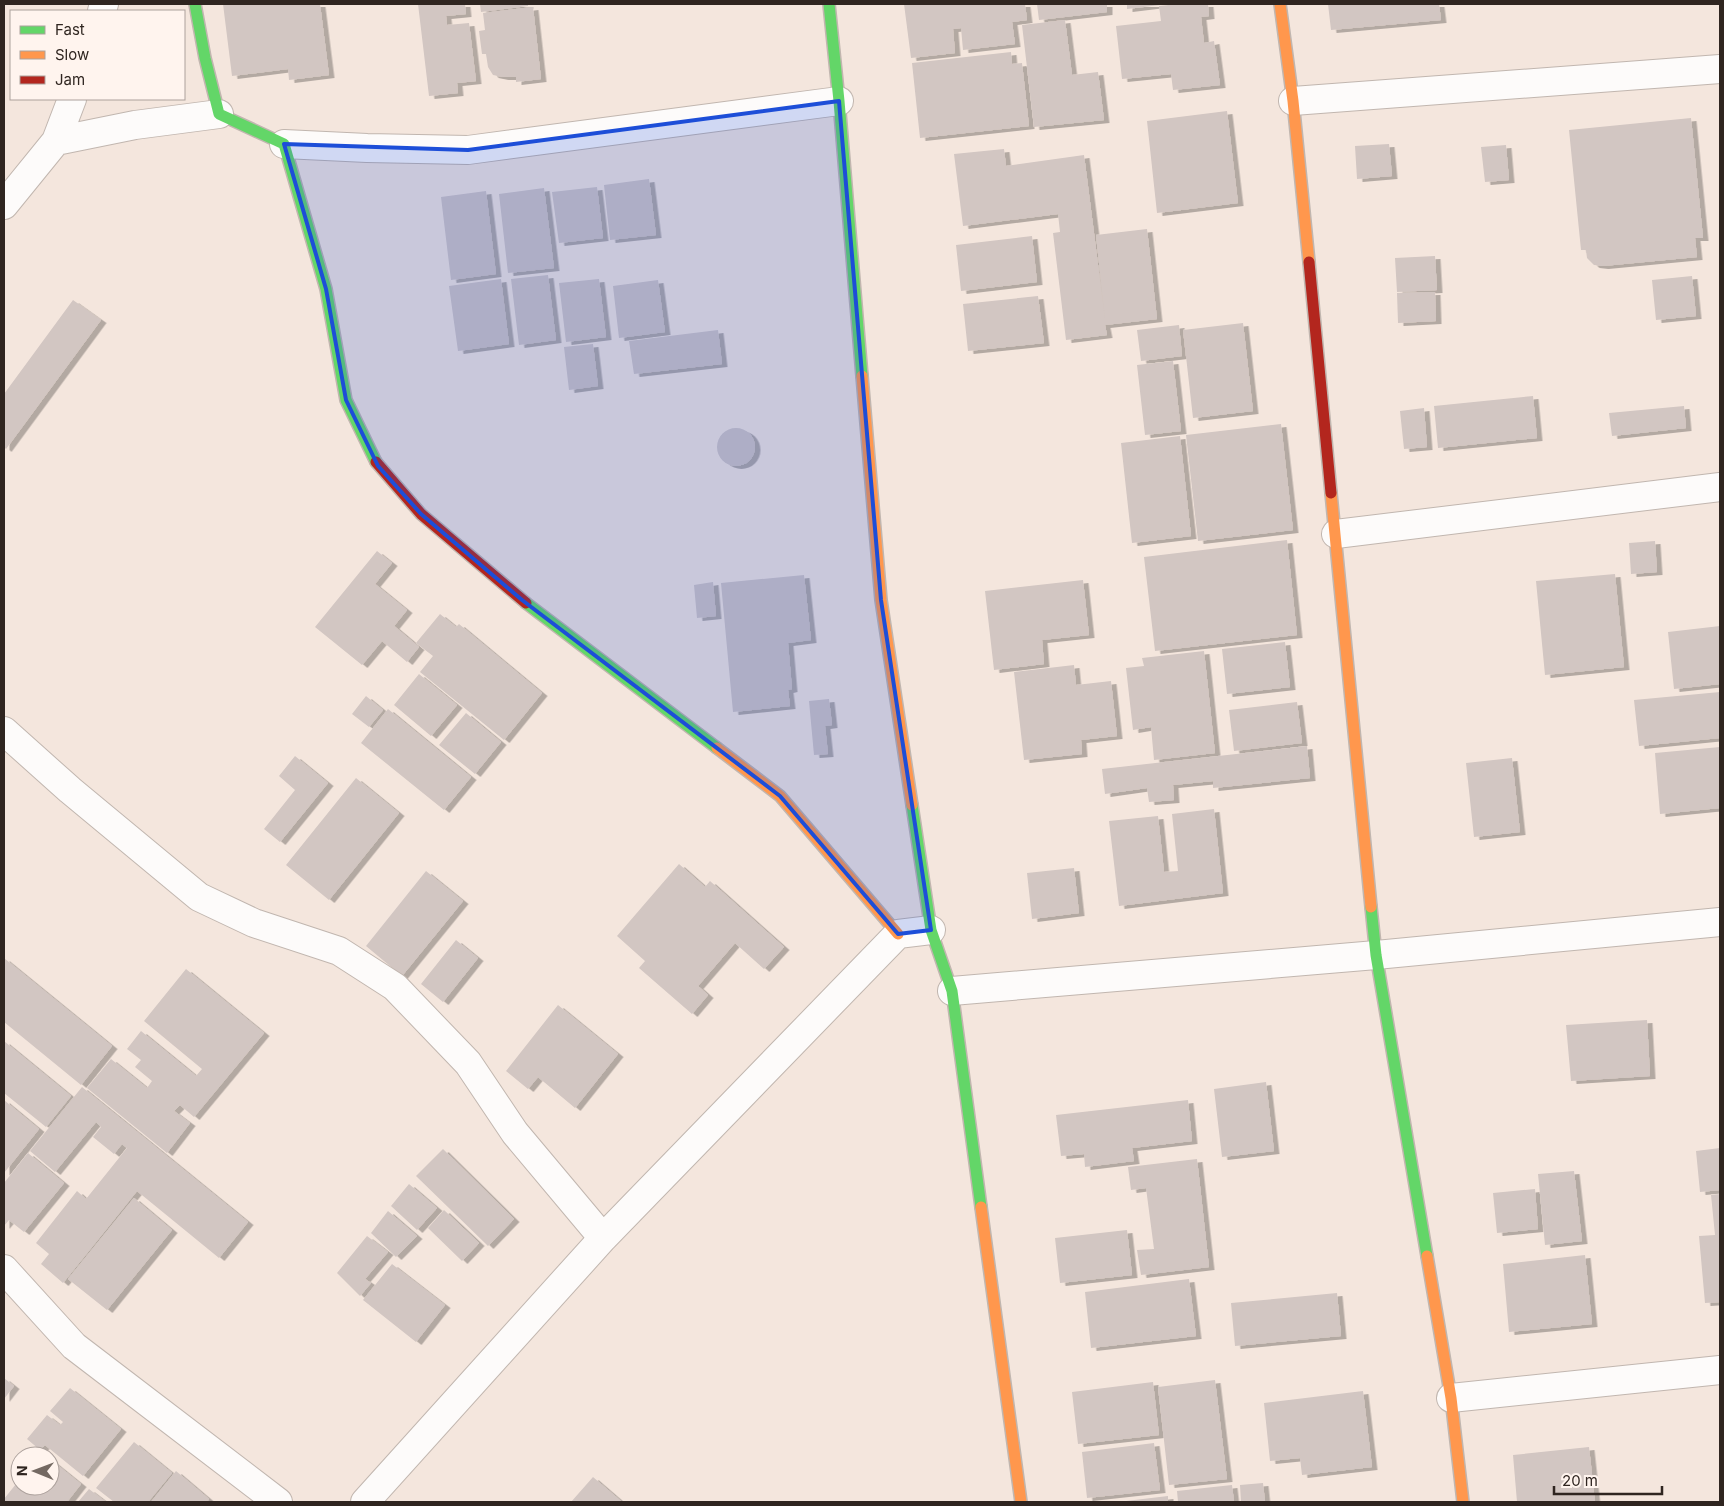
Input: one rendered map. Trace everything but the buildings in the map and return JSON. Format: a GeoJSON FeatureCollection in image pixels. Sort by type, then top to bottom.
{"type":"FeatureCollection","features":[{"type":"Feature","properties":{"kind":"street"},"geometry":{"type":"LineString","coordinates":[[195,4],[205,58],[219,114]]}},
{"type":"Feature","properties":{"kind":"street"},"geometry":{"type":"LineString","coordinates":[[829,4],[839,101],[881,600],[931,930],[952,991],[1021,1502]]}},
{"type":"Feature","properties":{"kind":"street"},"geometry":{"type":"LineString","coordinates":[[1280,4],[1293,101],[1376,955],[1451,1398],[1463,1502]]}},
{"type":"Feature","properties":{"kind":"street"},"geometry":{"type":"LineString","coordinates":[[1293,101],[1720,69]]}},
{"type":"Feature","properties":{"kind":"street"},"geometry":{"type":"LineString","coordinates":[[4,205],[56,141],[72,100]]}},
{"type":"Feature","properties":{"kind":"street"},"geometry":{"type":"LineString","coordinates":[[56,141],[135,125],[219,114],[284,144],[468,150],[839,101]]}},
{"type":"Feature","properties":{"kind":"street"},"geometry":{"type":"LineString","coordinates":[[284,144],[326,289],[346,400],[378,466],[421,514],[522,600],[780,796],[898,934]]}},
{"type":"Feature","properties":{"kind":"street"},"geometry":{"type":"LineString","coordinates":[[1336,534],[1720,487]]}},
{"type":"Feature","properties":{"kind":"street"},"geometry":{"type":"LineString","coordinates":[[4,731],[70,790],[200,897],[254,923],[339,951],[395,987],[468,1063],[515,1133],[603,1238]]}},
{"type":"Feature","properties":{"kind":"street"},"geometry":{"type":"LineString","coordinates":[[952,991],[1376,955],[1720,922]]}},
{"type":"Feature","properties":{"kind":"street"},"geometry":{"type":"LineString","coordinates":[[365,1502],[603,1238],[898,934],[931,930]]}},
{"type":"Feature","properties":{"kind":"street"},"geometry":{"type":"LineString","coordinates":[[4,1269],[74,1346],[278,1502]]}},
{"type":"Feature","properties":{"kind":"street"},"geometry":{"type":"LineString","coordinates":[[1451,1398],[1720,1370]]}},
{"type":"Feature","properties":{"kind":"highlighted area"},"geometry":{"type":"Polygon","coordinates":[[[839,101],[881,600],[931,930],[898,934],[780,796],[522,600],[421,514],[378,466],[346,400],[326,289],[284,144],[468,150],[839,101]]]}},
{"type":"Feature","properties":{"kind":"traffic: fast"},"geometry":{"type":"LineString","coordinates":[[195,4],[205,58],[219,114],[284,144],[326,289],[346,400],[376,462]]}},
{"type":"Feature","properties":{"kind":"traffic: fast"},"geometry":{"type":"LineString","coordinates":[[829,4],[862,376]]}},
{"type":"Feature","properties":{"kind":"traffic: fast"},"geometry":{"type":"LineString","coordinates":[[526,603],[717,748]]}},
{"type":"Feature","properties":{"kind":"traffic: fast"},"geometry":{"type":"LineString","coordinates":[[912,805],[931,930],[952,991],[981,1207]]}},
{"type":"Feature","properties":{"kind":"traffic: fast"},"geometry":{"type":"LineString","coordinates":[[1371,907],[1376,955],[1427,1256]]}},
{"type":"Feature","properties":{"kind":"traffic: slow"},"geometry":{"type":"LineString","coordinates":[[1280,4],[1293,101],[1309,262]]}},
{"type":"Feature","properties":{"kind":"traffic: slow"},"geometry":{"type":"LineString","coordinates":[[862,376],[881,600],[912,805]]}},
{"type":"Feature","properties":{"kind":"traffic: slow"},"geometry":{"type":"LineString","coordinates":[[1331,493],[1371,907]]}},
{"type":"Feature","properties":{"kind":"traffic: slow"},"geometry":{"type":"LineString","coordinates":[[717,748],[780,796],[898,934]]}},
{"type":"Feature","properties":{"kind":"traffic: slow"},"geometry":{"type":"LineString","coordinates":[[981,1207],[1021,1502]]}},
{"type":"Feature","properties":{"kind":"traffic: slow"},"geometry":{"type":"LineString","coordinates":[[1427,1256],[1451,1398],[1463,1502]]}},
{"type":"Feature","properties":{"kind":"traffic: jam"},"geometry":{"type":"LineString","coordinates":[[1309,262],[1331,493]]}},
{"type":"Feature","properties":{"kind":"traffic: jam"},"geometry":{"type":"LineString","coordinates":[[376,462],[421,514],[526,603]]}}]}
